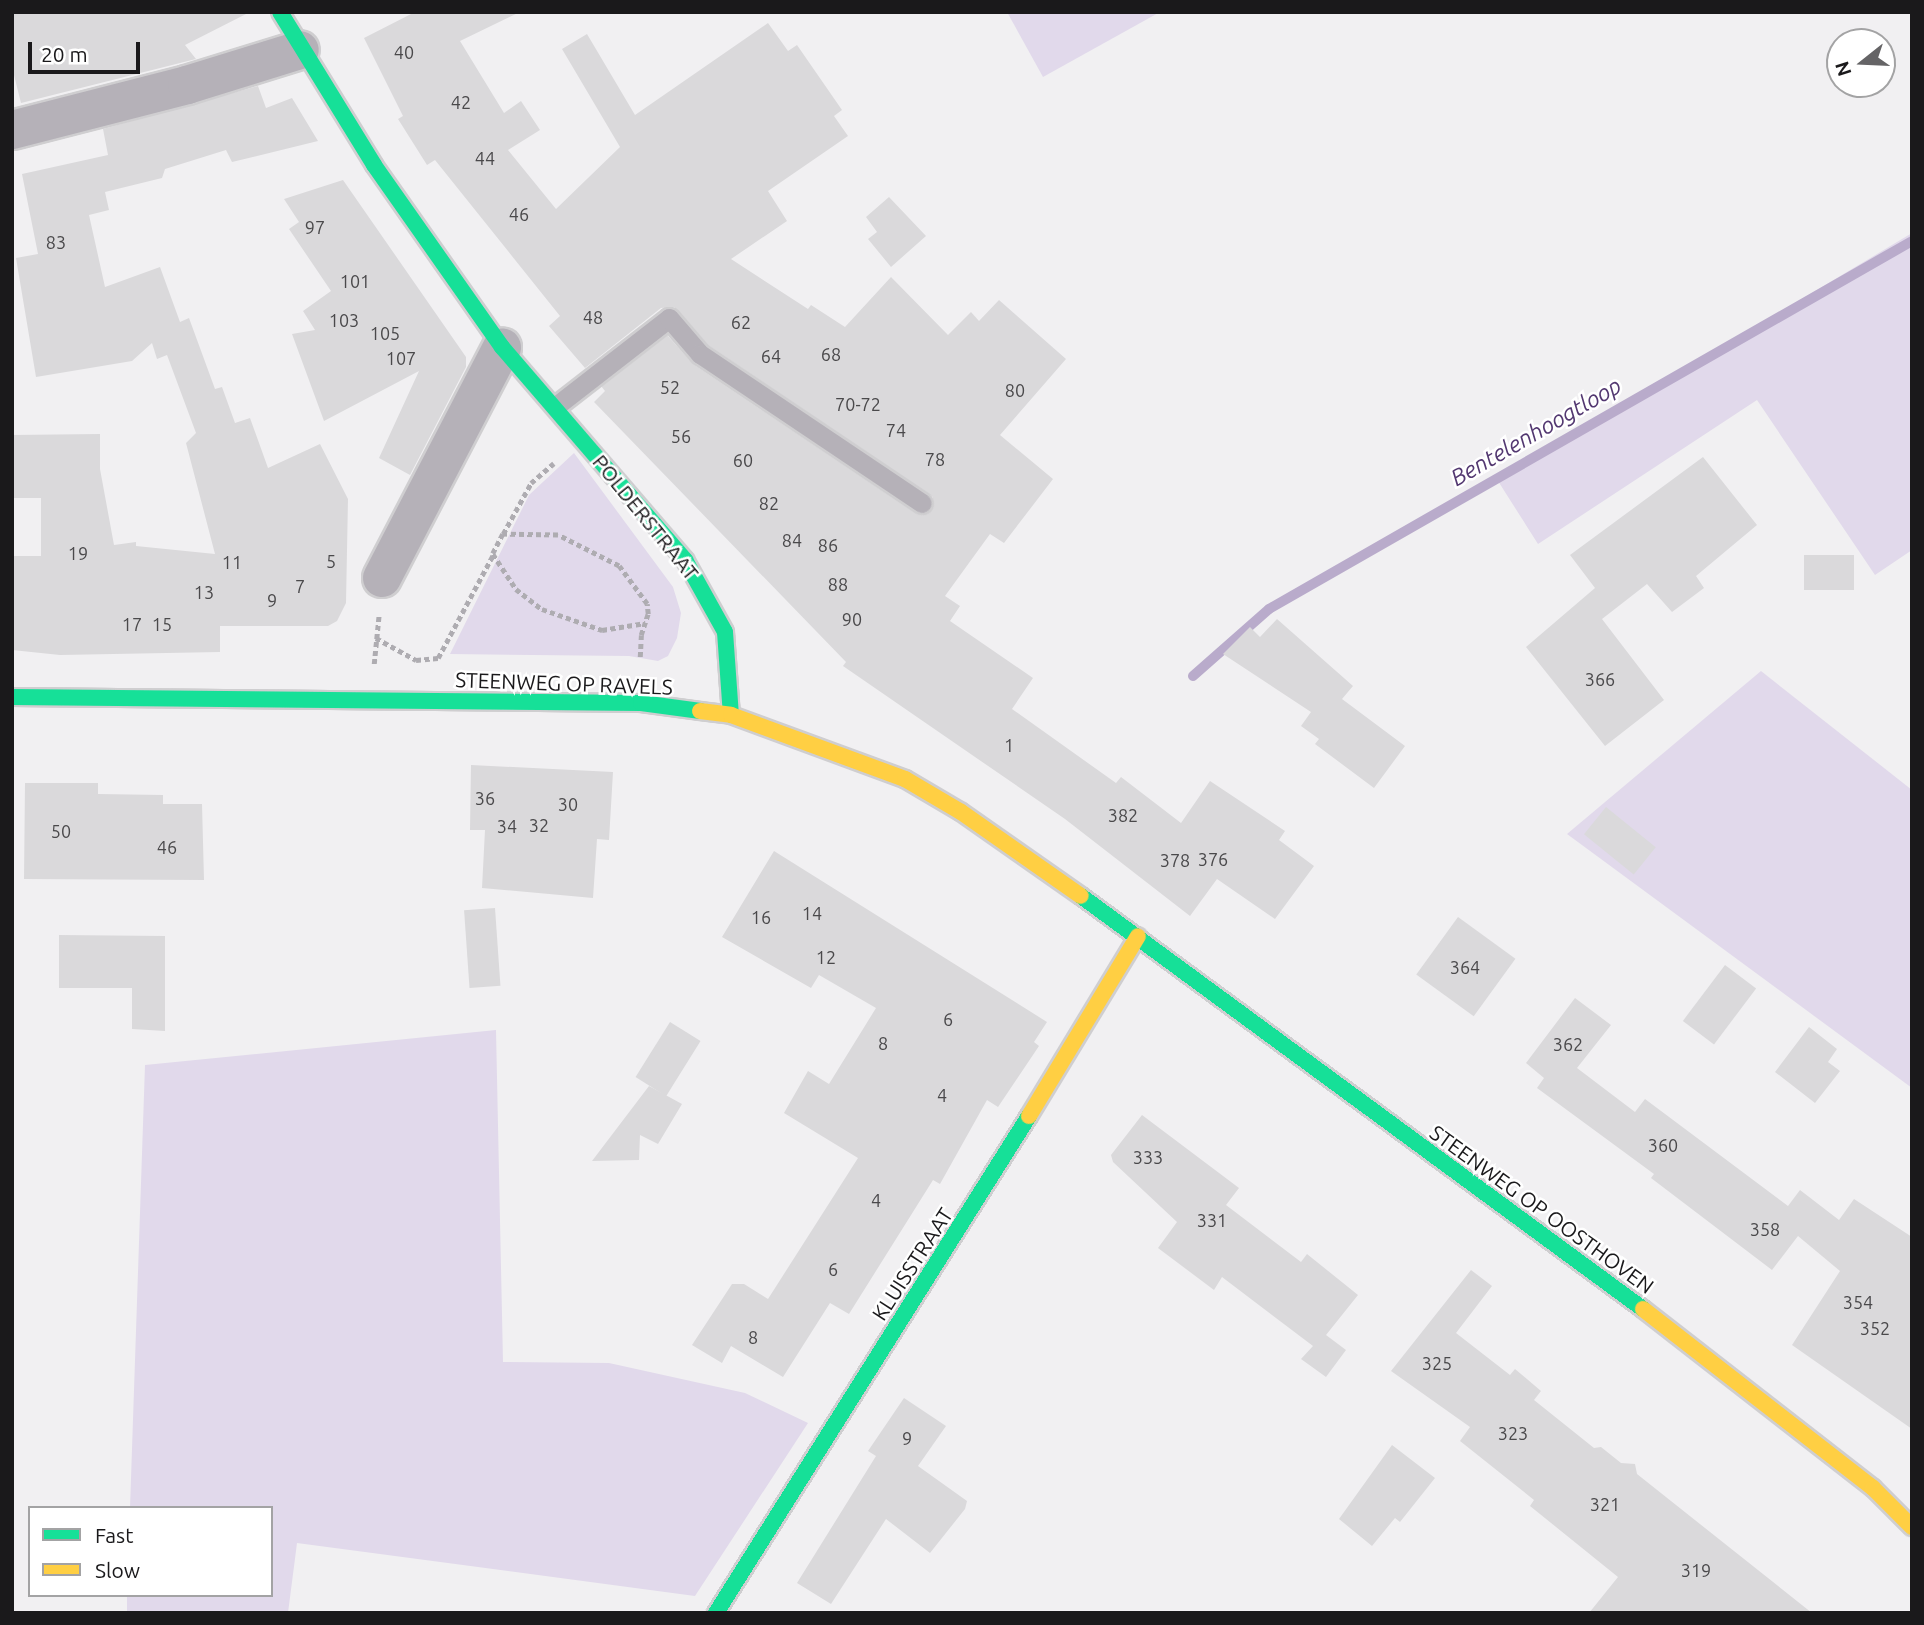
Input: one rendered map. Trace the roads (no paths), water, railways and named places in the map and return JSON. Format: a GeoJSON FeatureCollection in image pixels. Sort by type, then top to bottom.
{"type":"FeatureCollection","features":[{"type":"Feature","properties":{"kind":"main road","name":"POLDERSTRAAT"},"geometry":{"type":"LineString","coordinates":[[279,12],[300,50],[502,347],[556,406],[685,560],[706,592],[725,632],[731,715]]}},
{"type":"Feature","properties":{"kind":"main road","name":"STEENWEG OP RAVELS"},"geometry":{"type":"LineString","coordinates":[[12,697],[641,702],[731,715],[905,779],[961,812],[1138,936]]}},
{"type":"Feature","properties":{"kind":"main road","name":"STEENWEG OP OOSTHOVEN"},"geometry":{"type":"LineString","coordinates":[[1138,936],[1692,1345],[1873,1488],[1912,1527]]}},
{"type":"Feature","properties":{"kind":"main road","name":"KLUISSTRAAT"},"geometry":{"type":"LineString","coordinates":[[716,1613],[964,1223],[1138,936]]}},
{"type":"Feature","properties":{"kind":"street"},"geometry":{"type":"LineString","coordinates":[[12,130],[187,85],[300,50]]}},
{"type":"Feature","properties":{"kind":"street"},"geometry":{"type":"LineString","coordinates":[[382,578],[502,347]]}},
{"type":"Feature","properties":{"kind":"lane"},"geometry":{"type":"LineString","coordinates":[[556,406],[669,318],[700,354],[922,503]]}},
{"type":"Feature","properties":{"kind":"waterway","name":"Bentelenhoogtloop"},"geometry":{"type":"LineString","coordinates":[[1193,676],[1269,609],[1912,241]]}}]}
